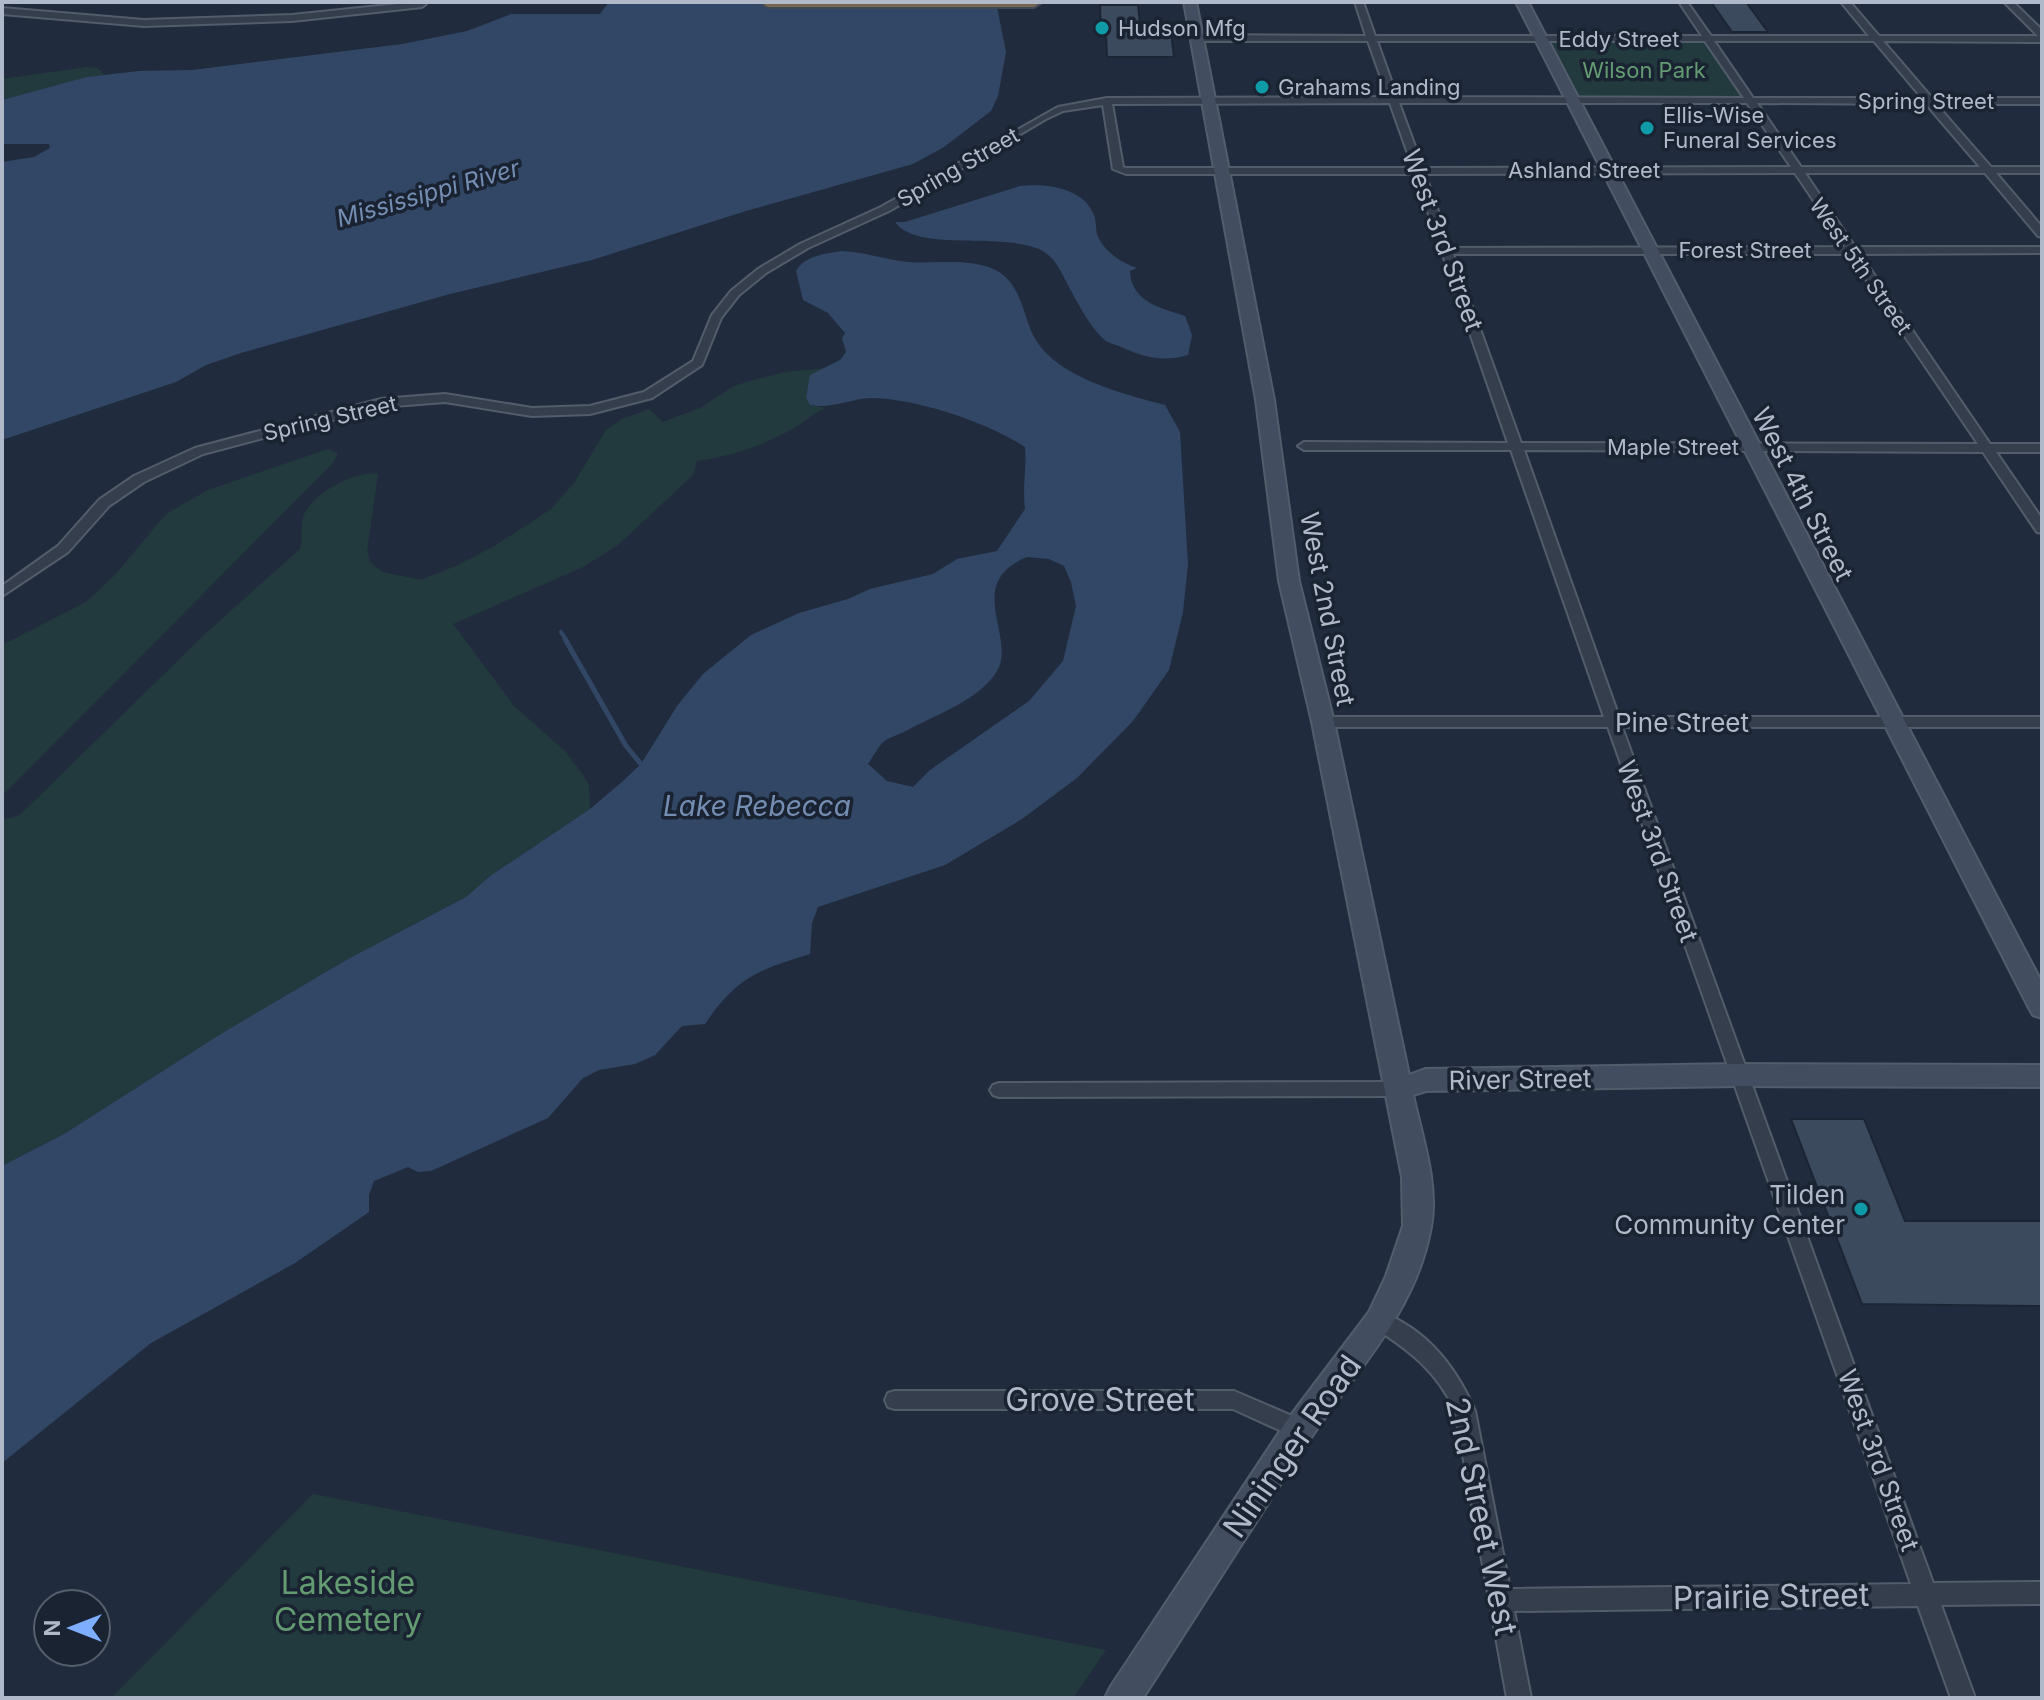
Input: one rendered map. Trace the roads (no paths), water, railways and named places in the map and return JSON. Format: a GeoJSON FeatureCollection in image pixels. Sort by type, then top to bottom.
{"type":"FeatureCollection","features":[{"type":"Feature","properties":{"kind":"highway"},"geometry":{"type":"LineString","coordinates":[[768,2],[1034,2]]}},
{"type":"Feature","properties":{"kind":"street","name":"West 2nd Street"},"geometry":{"type":"LineString","coordinates":[[1190,2],[1265,400],[1289,581],[1323,722],[1416,1177]]}},
{"type":"Feature","properties":{"kind":"street","name":"West 3rd Street"},"geometry":{"type":"LineString","coordinates":[[1359,2],[1738,1075],[1963,1698]]}},
{"type":"Feature","properties":{"kind":"street","name":"West 4th Street"},"geometry":{"type":"LineString","coordinates":[[1522,2],[2042,1008]]}},
{"type":"Feature","properties":{"kind":"street","name":"West 5th Street"},"geometry":{"type":"LineString","coordinates":[[1683,2],[2042,529]]}},
{"type":"Feature","properties":{"kind":"street"},"geometry":{"type":"LineString","coordinates":[[1845,2],[2042,234]]}},
{"type":"Feature","properties":{"kind":"street"},"geometry":{"type":"LineString","coordinates":[[2008,2],[2042,37]]}},
{"type":"Feature","properties":{"kind":"street"},"geometry":{"type":"LineString","coordinates":[[2,11],[144,23],[292,18],[422,4]]}},
{"type":"Feature","properties":{"kind":"street","name":"Eddy Street"},"geometry":{"type":"LineString","coordinates":[[1197,38],[2042,37]]}},
{"type":"Feature","properties":{"kind":"street","name":"Spring Street"},"geometry":{"type":"LineString","coordinates":[[2,592],[63,549],[104,503],[139,479],[199,451],[381,403],[445,398],[532,412],[590,410],[648,395],[698,363],[716,317],[735,293],[762,271],[804,246],[885,209],[1061,109],[1107,101],[1209,100],[2042,101]]}},
{"type":"Feature","properties":{"kind":"street","name":"Ashland Street"},"geometry":{"type":"LineString","coordinates":[[1107,101],[1118,169],[1126,171],[2042,170]]}},
{"type":"Feature","properties":{"kind":"street","name":"Forest Street"},"geometry":{"type":"LineString","coordinates":[[1448,251],[2042,250]]}},
{"type":"Feature","properties":{"kind":"street","name":"Maple Street"},"geometry":{"type":"LineString","coordinates":[[1304,446],[2042,448]]}},
{"type":"Feature","properties":{"kind":"street","name":"Pine Street"},"geometry":{"type":"LineString","coordinates":[[1323,722],[2042,722]]}},
{"type":"Feature","properties":{"kind":"street","name":"River Street"},"geometry":{"type":"LineString","coordinates":[[999,1090],[1400,1089],[1425,1080],[1738,1075],[2042,1076]]}},
{"type":"Feature","properties":{"kind":"street","name":"Nininger Road"},"geometry":{"type":"LineString","coordinates":[[1123,1698],[1299,1429],[1380,1321],[1401,1276],[1417,1226],[1416,1177]]}},
{"type":"Feature","properties":{"kind":"street","name":"2nd Street West"},"geometry":{"type":"LineString","coordinates":[[1380,1321],[1427,1350],[1452,1379],[1465,1411],[1519,1698]]}},
{"type":"Feature","properties":{"kind":"street","name":"Grove Street"},"geometry":{"type":"LineString","coordinates":[[895,1400],[1234,1400],[1299,1429]]}},
{"type":"Feature","properties":{"kind":"street","name":"Prairie Street"},"geometry":{"type":"LineString","coordinates":[[1500,1600],[2042,1593]]}},
{"type":"Feature","properties":{"kind":"water","name":"Mississippi River"},"geometry":{"type":"Polygon","coordinates":[[[609,2],[996,2],[1006,52],[998,96],[991,111],[944,147],[913,164],[746,211],[592,260],[450,294],[241,353],[206,365],[176,382],[2,440],[2,162],[34,157],[50,148],[49,144],[2,144],[2,100],[87,77],[139,71],[192,70],[402,44],[467,31],[511,14],[600,14],[609,2]]]}},
{"type":"Feature","properties":{"kind":"water"},"geometry":{"type":"Polygon","coordinates":[[[1040,185],[1061,189],[1088,204],[1098,237],[1105,247],[1120,260],[1137,268],[1130,271],[1132,282],[1142,297],[1185,316],[1192,335],[1188,355],[1155,358],[1106,341],[1085,315],[1055,262],[1043,251],[1007,242],[923,237],[907,232],[895,222],[905,222],[1020,186],[1040,185]]]}},
{"type":"Feature","properties":{"kind":"water","name":"Lake Rebecca"},"geometry":{"type":"Polygon","coordinates":[[[842,251],[908,262],[967,263],[989,267],[1012,285],[1033,335],[1043,350],[1057,362],[1091,382],[1165,405],[1180,432],[1188,564],[1183,612],[1169,670],[1133,721],[1077,778],[1022,819],[945,865],[818,907],[812,923],[810,954],[750,977],[728,995],[705,1024],[682,1026],[655,1055],[635,1064],[599,1070],[582,1079],[548,1118],[431,1171],[418,1172],[408,1167],[374,1181],[369,1195],[369,1212],[295,1263],[151,1343],[2,1463],[2,1166],[64,1134],[224,1032],[348,959],[466,897],[490,876],[590,809],[623,781],[641,764],[677,706],[703,674],[751,635],[799,613],[848,599],[870,589],[933,574],[957,559],[997,551],[1025,509],[1025,447],[972,421],[909,402],[871,398],[818,406],[810,405],[806,398],[810,375],[840,360],[846,352],[842,338],[845,333],[828,313],[803,300],[796,271],[810,258],[842,251]],[[1027,557],[1008,568],[998,581],[995,596],[1001,658],[997,671],[968,699],[882,743],[868,764],[887,781],[913,787],[930,770],[1029,701],[1063,661],[1076,606],[1064,566],[1049,559],[1027,557]]]}},
{"type":"Feature","properties":{"kind":"waterway"},"geometry":{"type":"LineString","coordinates":[[561,632],[567,641]]}},
{"type":"Feature","properties":{"kind":"waterway"},"geometry":{"type":"LineString","coordinates":[[565,639],[626,746],[641,764]]}},
{"type":"Feature","properties":{"kind":"place","name":"Hudson Mfg"},"geometry":{"type":"Point","coordinates":[1102,28]}},
{"type":"Feature","properties":{"kind":"place","name":"Grahams Landing"},"geometry":{"type":"Point","coordinates":[1262,87]}},
{"type":"Feature","properties":{"kind":"place","name":"Ellis-Wise Funeral Services"},"geometry":{"type":"Point","coordinates":[1647,128]}},
{"type":"Feature","properties":{"kind":"place","name":"Tilden Community Center"},"geometry":{"type":"Point","coordinates":[1861,1209]}},
{"type":"Feature","properties":{"kind":"park label","name":"Wilson Park"},"geometry":{"type":"Point","coordinates":[1644,70]}},
{"type":"Feature","properties":{"kind":"park label","name":"Lakeside Cemetery"},"geometry":{"type":"Point","coordinates":[348,1600]}}]}
